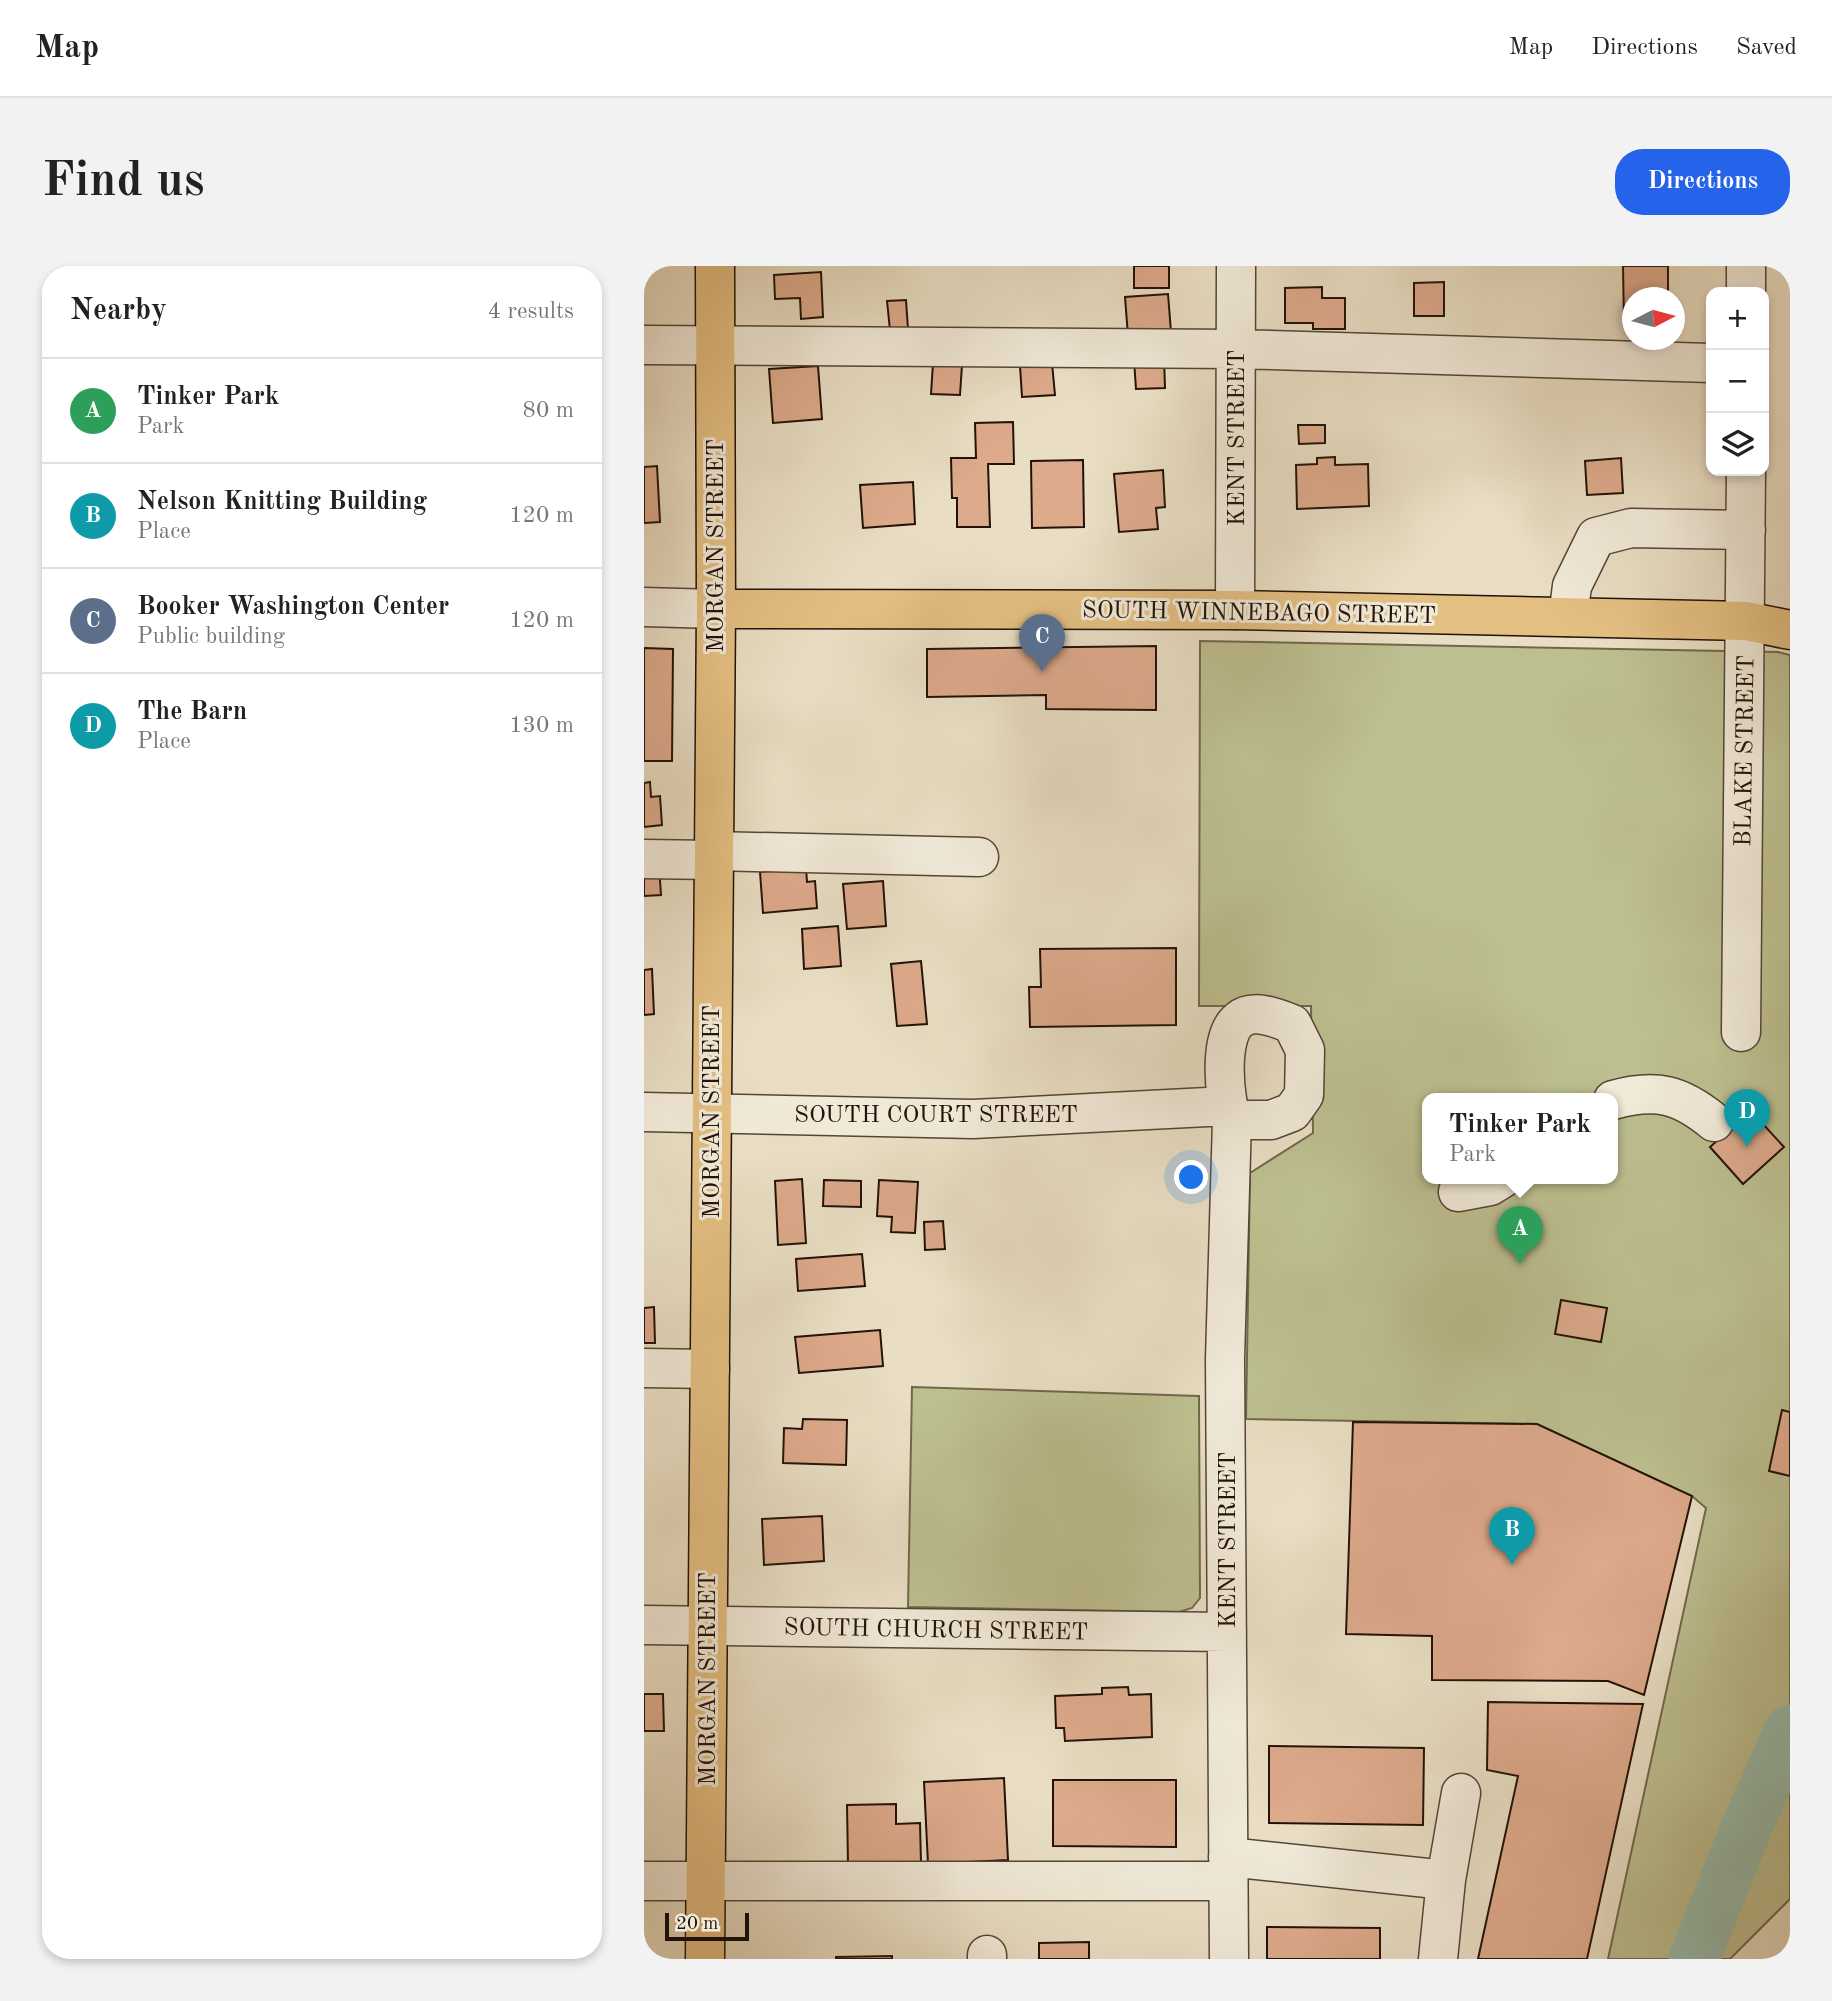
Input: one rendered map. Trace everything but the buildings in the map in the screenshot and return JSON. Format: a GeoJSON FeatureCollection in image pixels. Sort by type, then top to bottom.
{"type":"FeatureCollection","features":[{"type":"Feature","properties":{"kind":"main road","name":"MORGAN STREET"},"geometry":{"type":"LineString","coordinates":[[705,1959],[716,609],[715,266]]}},
{"type":"Feature","properties":{"kind":"main road","name":"SOUTH WINNEBAGO STREET"},"geometry":{"type":"LineString","coordinates":[[716,609],[1235,610],[1746,621],[1790,630]]}},
{"type":"Feature","properties":{"kind":"street","name":"KENT STREET"},"geometry":{"type":"LineString","coordinates":[[1235,610],[1236,266]]}},
{"type":"Feature","properties":{"kind":"street"},"geometry":{"type":"LineString","coordinates":[[1746,266],[1746,287]]}},
{"type":"Feature","properties":{"kind":"street"},"geometry":{"type":"LineString","coordinates":[[644,345],[1236,349],[1706,363]]}},
{"type":"Feature","properties":{"kind":"street","name":"BLAKE STREET"},"geometry":{"type":"LineString","coordinates":[[1741,1032],[1746,476]]}},
{"type":"Feature","properties":{"kind":"street"},"geometry":{"type":"LineString","coordinates":[[1568,617],[1572,586],[1596,537],[1631,528],[1746,530]]}},
{"type":"Feature","properties":{"kind":"street","name":"SOUTH WINNEBAGO STREET"},"geometry":{"type":"LineString","coordinates":[[644,607],[716,609]]}},
{"type":"Feature","properties":{"kind":"street"},"geometry":{"type":"LineString","coordinates":[[644,859],[713,855],[979,857]]}},
{"type":"Feature","properties":{"kind":"street"},"geometry":{"type":"LineString","coordinates":[[1618,1099],[1642,1092],[1667,1096],[1690,1102],[1714,1122]]}},
{"type":"Feature","properties":{"kind":"street","name":"SOUTH COURT STREET"},"geometry":{"type":"LineString","coordinates":[[644,1112],[973,1119],[1230,1113]]}},
{"type":"Feature","properties":{"kind":"street","name":"KENT STREET"},"geometry":{"type":"LineString","coordinates":[[1229,1959],[1226,1359],[1230,1113]]}},
{"type":"Feature","properties":{"kind":"street"},"geometry":{"type":"LineString","coordinates":[[1458,1192],[1493,1184]]}},
{"type":"Feature","properties":{"kind":"street"},"geometry":{"type":"LineString","coordinates":[[644,1368],[710,1369]]}},
{"type":"Feature","properties":{"kind":"street","name":"SOUTH CHURCH STREET"},"geometry":{"type":"LineString","coordinates":[[644,1625],[1227,1632]]}},
{"type":"Feature","properties":{"kind":"street"},"geometry":{"type":"LineString","coordinates":[[1438,1959],[1446,1880],[1461,1793]]}},
{"type":"Feature","properties":{"kind":"street"},"geometry":{"type":"LineString","coordinates":[[644,1881],[1228,1869],[1446,1880]]}},
{"type":"Feature","properties":{"kind":"green space"},"geometry":{"type":"Polygon","coordinates":[[[1200,641],[1778,652],[1790,655],[1790,1899],[1730,1959],[1608,1959],[1706,1508],[1692,1496],[1537,1424],[1246,1419],[1250,1173],[1313,1133],[1311,1006],[1199,1006],[1200,641]]]}},
{"type":"Feature","properties":{"kind":"green space"},"geometry":{"type":"Polygon","coordinates":[[[912,1387],[1199,1396],[1200,1598],[1192,1608],[1179,1612],[908,1607],[912,1387]]]}},
{"type":"Feature","properties":{"kind":"waterway"},"geometry":{"type":"LineString","coordinates":[[1694,1959],[1748,1824],[1790,1730]]}},
{"type":"Feature","properties":{"kind":"railway"},"geometry":{"type":"LineString","coordinates":[[1781,1959],[1790,1950]]}},
{"type":"Feature","properties":{"kind":"place","name":"Booker Washington Center"},"geometry":{"type":"Point","coordinates":[1042,672]}},
{"type":"Feature","properties":{"kind":"place","name":"The Barn"},"geometry":{"type":"Point","coordinates":[1747,1147]}},
{"type":"Feature","properties":{"kind":"place","name":"Tinker Park"},"geometry":{"type":"Point","coordinates":[1520,1264]}},
{"type":"Feature","properties":{"kind":"place","name":"Nelson Knitting Building"},"geometry":{"type":"Point","coordinates":[1512,1565]}}]}
